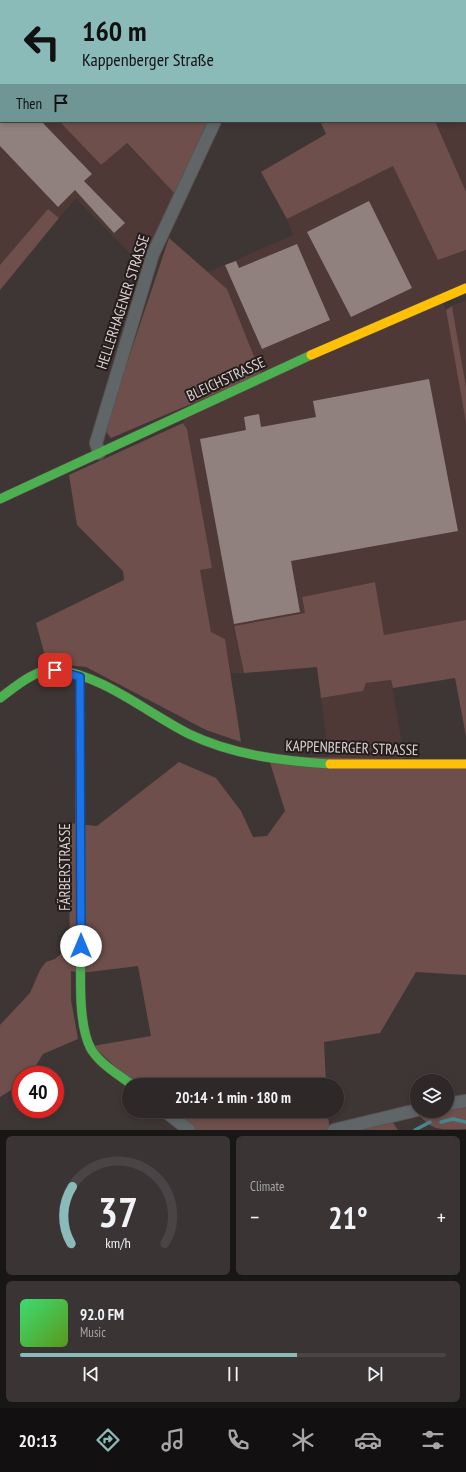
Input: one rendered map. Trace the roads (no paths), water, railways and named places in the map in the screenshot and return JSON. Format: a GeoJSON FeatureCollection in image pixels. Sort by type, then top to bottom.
{"type":"FeatureCollection","features":[{"type":"Feature","properties":{"kind":"street","name":"HELLERHAGENER STRASSE"},"geometry":{"type":"LineString","coordinates":[[100,453],[96,443],[153,254],[215,122]]}},
{"type":"Feature","properties":{"kind":"street","name":"BLEICHSTRASSE"},"geometry":{"type":"LineString","coordinates":[[0,499],[260,378],[466,288]]}},
{"type":"Feature","properties":{"kind":"street","name":"KAPPENBERGER STRASSE"},"geometry":{"type":"LineString","coordinates":[[0,698],[29,679],[47,671],[55,670],[80,677],[116,692],[171,725],[206,741],[251,756],[285,761],[334,764],[466,764]]}},
{"type":"Feature","properties":{"kind":"street","name":"FÄRBERSTRASSE"},"geometry":{"type":"LineString","coordinates":[[80,677],[81,992],[87,1041],[93,1052],[123,1078]]}},
{"type":"Feature","properties":{"kind":"street"},"geometry":{"type":"LineString","coordinates":[[454,1103],[466,1102]]}},
{"type":"Feature","properties":{"kind":"street"},"geometry":{"type":"LineString","coordinates":[[334,1130],[410,1112]]}},
{"type":"Feature","properties":{"kind":"street"},"geometry":{"type":"LineString","coordinates":[[174,1118],[189,1130]]}},
{"type":"Feature","properties":{"kind":"waterway"},"geometry":{"type":"LineString","coordinates":[[441,1122],[453,1119],[466,1122]]}},
{"type":"Feature","properties":{"kind":"waterway"},"geometry":{"type":"LineString","coordinates":[[415,1130],[430,1122]]}}]}
